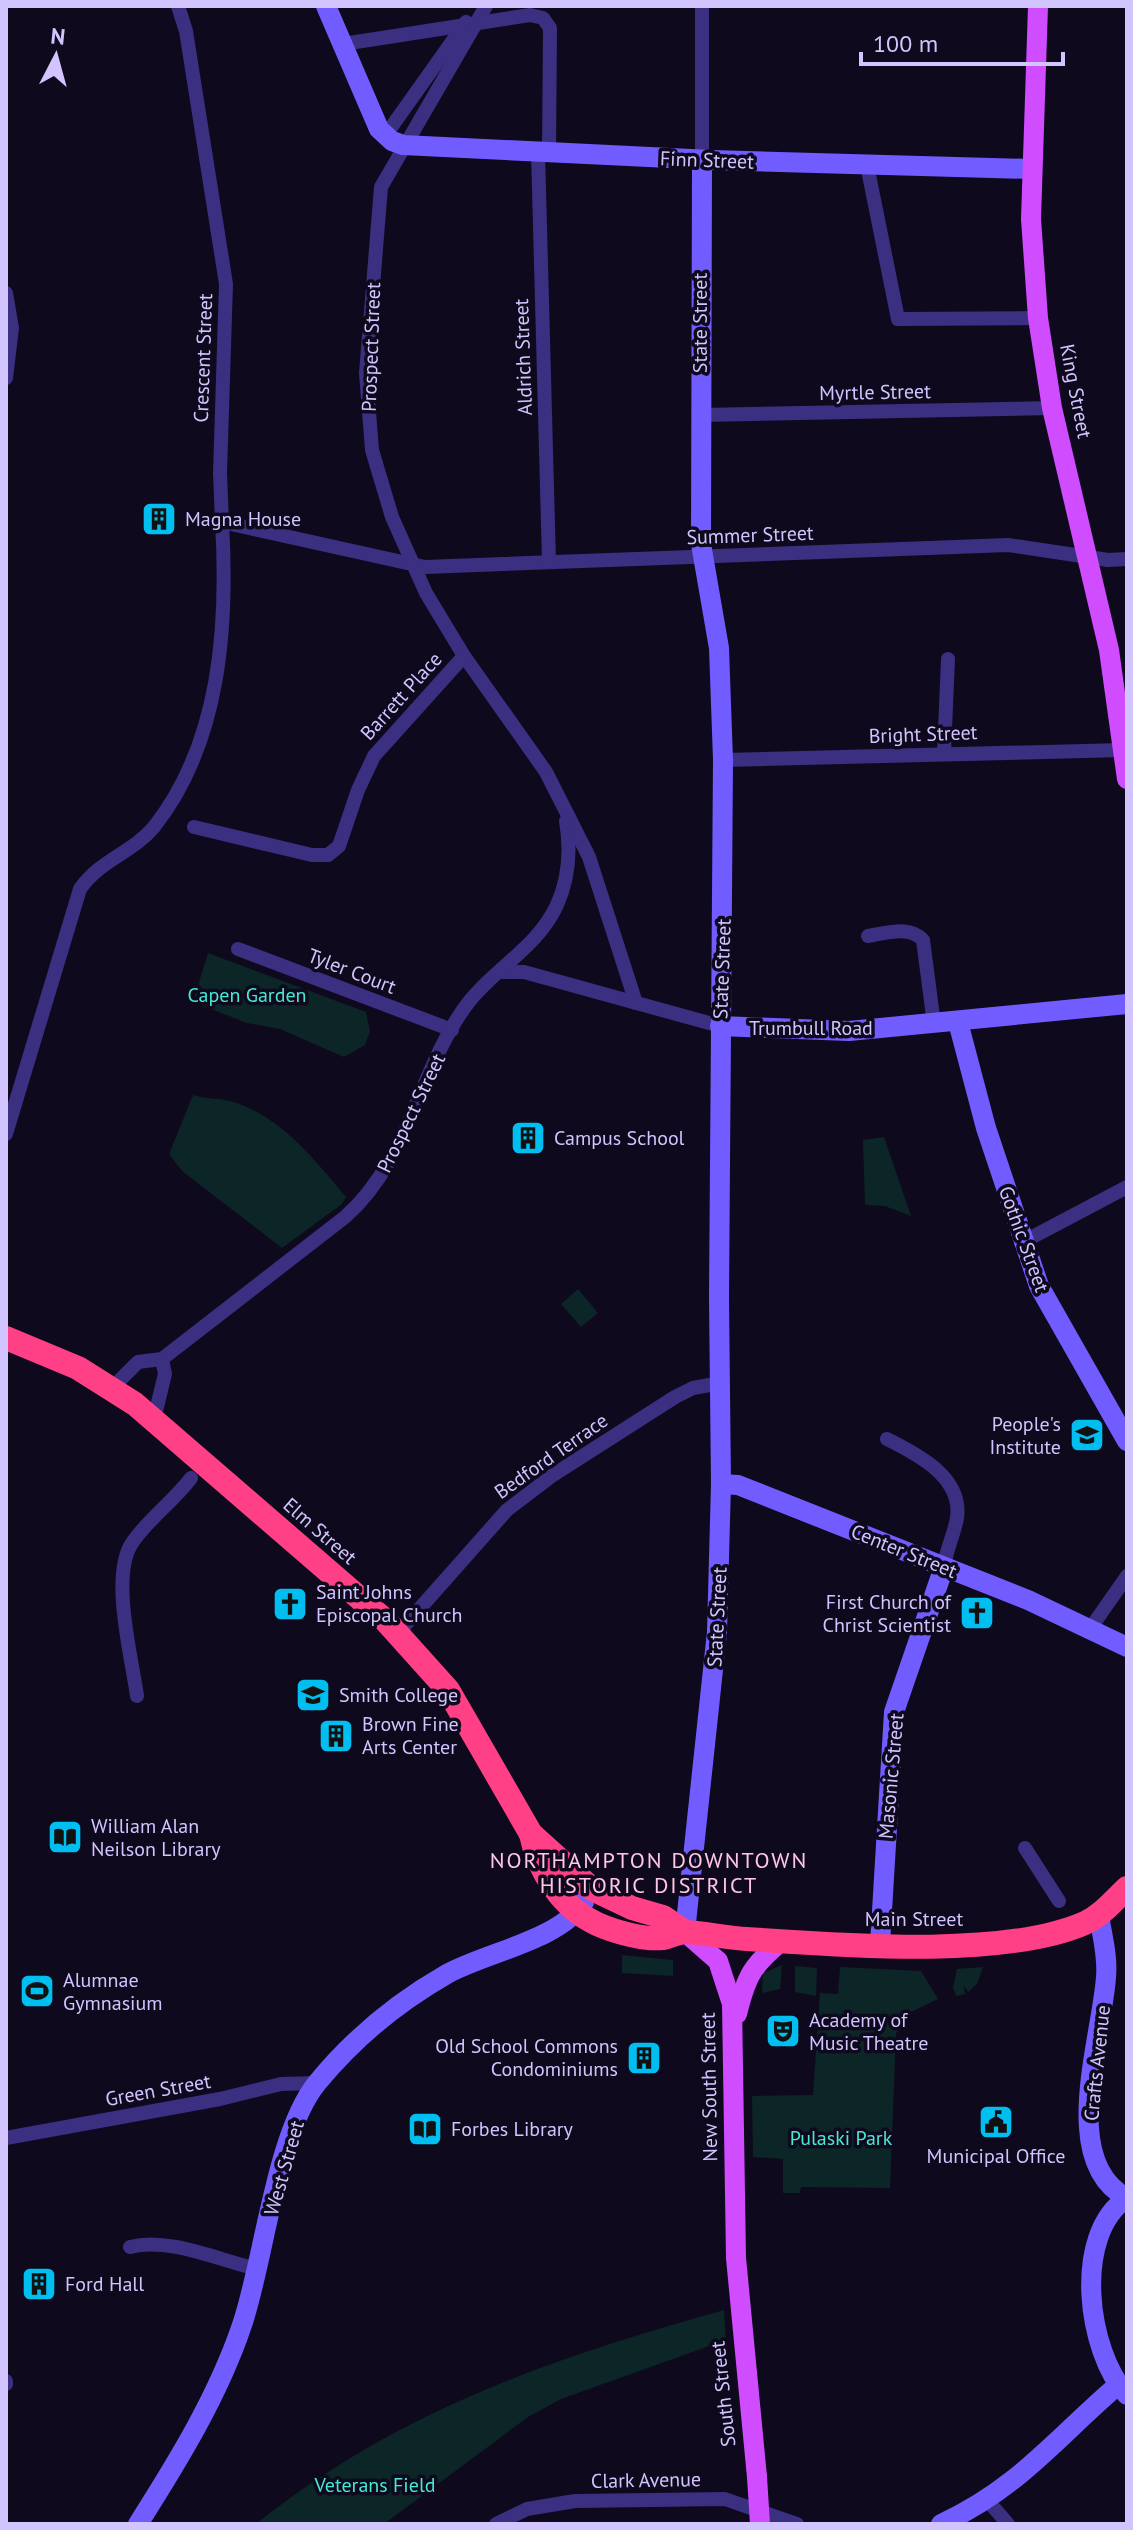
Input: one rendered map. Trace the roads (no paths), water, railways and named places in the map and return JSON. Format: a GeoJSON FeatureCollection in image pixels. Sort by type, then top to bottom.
{"type":"FeatureCollection","features":[{"type":"Feature","properties":{"kind":"highway","name":"Elm Street"},"geometry":{"type":"LineString","coordinates":[[6,1338],[50,1355],[112,1388],[154,1419],[398,1633],[448,1690],[531,1834],[592,1889]]}},
{"type":"Feature","properties":{"kind":"highway","name":"Elm Street"},"geometry":{"type":"LineString","coordinates":[[531,1834],[535,1856],[550,1881],[578,1912]]}},
{"type":"Feature","properties":{"kind":"highway","name":"Main Street"},"geometry":{"type":"LineString","coordinates":[[578,1912],[598,1925],[660,1938],[685,1932],[782,1941],[956,1945],[1064,1930],[1099,1915],[1127,1888]]}},
{"type":"Feature","properties":{"kind":"highway","name":"Main Street"},"geometry":{"type":"LineString","coordinates":[[592,1889],[632,1908],[663,1917],[685,1932]]}},
{"type":"Feature","properties":{"kind":"main road"},"geometry":{"type":"LineString","coordinates":[[326,6],[385,136]]}},
{"type":"Feature","properties":{"kind":"main road","name":"King Street"},"geometry":{"type":"LineString","coordinates":[[1038,6],[1031,169],[1038,318],[1052,408],[1109,650],[1127,779]]}},
{"type":"Feature","properties":{"kind":"main road","name":"Finn Street"},"geometry":{"type":"LineString","coordinates":[[385,136],[403,145],[702,160],[1031,169]]}},
{"type":"Feature","properties":{"kind":"main road","name":"State Street"},"geometry":{"type":"LineString","coordinates":[[685,1932],[717,1632],[721,1484],[723,760],[719,648],[702,557],[702,160]]}},
{"type":"Feature","properties":{"kind":"main road","name":"Trumbull Road"},"geometry":{"type":"LineString","coordinates":[[720,1026],[838,1032],[1127,1004]]}},
{"type":"Feature","properties":{"kind":"main road","name":"Gothic Street"},"geometry":{"type":"LineString","coordinates":[[958,1022],[1021,1243],[1043,1297],[1127,1441]]}},
{"type":"Feature","properties":{"kind":"main road","name":"Center Street"},"geometry":{"type":"LineString","coordinates":[[721,1484],[738,1485],[944,1567],[1127,1647]]}},
{"type":"Feature","properties":{"kind":"main road","name":"Masonic Street"},"geometry":{"type":"LineString","coordinates":[[880,1944],[894,1712],[944,1567]]}},
{"type":"Feature","properties":{"kind":"main road","name":"West Street"},"geometry":{"type":"LineString","coordinates":[[138,2524],[176,2463],[230,2361],[296,2120],[318,2083],[374,2025],[414,1996],[473,1962],[562,1926],[578,1912],[592,1889]]}},
{"type":"Feature","properties":{"kind":"main road","name":"Crafts Avenue"},"geometry":{"type":"LineString","coordinates":[[1099,1915],[1106,1977],[1091,2087],[1089,2143],[1100,2173],[1115,2192],[1127,2198]]}},
{"type":"Feature","properties":{"kind":"main road","name":"New South Street"},"geometry":{"type":"LineString","coordinates":[[685,1932],[713,1954],[722,1968],[732,2004],[736,2258]]}},
{"type":"Feature","properties":{"kind":"main road"},"geometry":{"type":"LineString","coordinates":[[733,2030],[749,1973],[761,1957],[782,1941]]}},
{"type":"Feature","properties":{"kind":"main road"},"geometry":{"type":"LineString","coordinates":[[941,2524],[988,2501],[1122,2390],[1097,2333],[1094,2290],[1089,2275],[1112,2207],[1127,2198]]}},
{"type":"Feature","properties":{"kind":"main road","name":"South Street"},"geometry":{"type":"LineString","coordinates":[[736,2258],[760,2524]]}},
{"type":"Feature","properties":{"kind":"street","name":"Crescent Street"},"geometry":{"type":"LineString","coordinates":[[6,1134],[80,889],[102,863],[138,845],[155,825],[192,759],[223,641],[220,459],[226,284],[194,76],[178,6]]}},
{"type":"Feature","properties":{"kind":"street"},"geometry":{"type":"LineString","coordinates":[[385,136],[477,6]]}},
{"type":"Feature","properties":{"kind":"street","name":"Prospect Street"},"geometry":{"type":"LineString","coordinates":[[486,6],[381,187],[369,329],[368,414],[382,487],[412,564],[464,656],[546,772],[589,857],[636,1003]]}},
{"type":"Feature","properties":{"kind":"street","name":"State Street"},"geometry":{"type":"LineString","coordinates":[[702,6],[702,160]]}},
{"type":"Feature","properties":{"kind":"street","name":"Aldrich Street"},"geometry":{"type":"LineString","coordinates":[[343,44],[530,15],[548,20],[544,152],[549,562]]}},
{"type":"Feature","properties":{"kind":"street"},"geometry":{"type":"LineString","coordinates":[[867,165],[898,319],[1038,318]]}},
{"type":"Feature","properties":{"kind":"street"},"geometry":{"type":"LineString","coordinates":[[6,293],[12,338],[6,378]]}},
{"type":"Feature","properties":{"kind":"street","name":"Myrtle Street"},"geometry":{"type":"LineString","coordinates":[[700,415],[1052,408]]}},
{"type":"Feature","properties":{"kind":"street"},"geometry":{"type":"LineString","coordinates":[[222,522],[412,564]]}},
{"type":"Feature","properties":{"kind":"street","name":"Summer Street"},"geometry":{"type":"LineString","coordinates":[[412,564],[461,567],[1008,545],[1089,557],[1127,559]]}},
{"type":"Feature","properties":{"kind":"street","name":"Barrett Place"},"geometry":{"type":"LineString","coordinates":[[194,827],[312,855],[334,852],[374,756],[464,656]]}},
{"type":"Feature","properties":{"kind":"street"},"geometry":{"type":"LineString","coordinates":[[944,753],[948,659]]}},
{"type":"Feature","properties":{"kind":"street","name":"Bright Street"},"geometry":{"type":"LineString","coordinates":[[723,760],[1123,750]]}},
{"type":"Feature","properties":{"kind":"street","name":"Prospect Street"},"geometry":{"type":"LineString","coordinates":[[112,1388],[138,1362],[162,1359],[361,1201],[397,1150],[452,1030],[484,984],[538,936],[562,893],[569,846],[563,809]]}},
{"type":"Feature","properties":{"kind":"street"},"geometry":{"type":"LineString","coordinates":[[868,936],[906,931],[923,940],[934,1024]]}},
{"type":"Feature","properties":{"kind":"street","name":"Tyler Court"},"geometry":{"type":"LineString","coordinates":[[238,949],[452,1030]]}},
{"type":"Feature","properties":{"kind":"street","name":"Trumbull Road"},"geometry":{"type":"LineString","coordinates":[[501,972],[524,972],[720,1026]]}},
{"type":"Feature","properties":{"kind":"street"},"geometry":{"type":"LineString","coordinates":[[1021,1243],[1127,1187]]}},
{"type":"Feature","properties":{"kind":"street"},"geometry":{"type":"LineString","coordinates":[[154,1419],[165,1374],[162,1359]]}},
{"type":"Feature","properties":{"kind":"street","name":"Bedford Terrace"},"geometry":{"type":"LineString","coordinates":[[398,1633],[494,1523],[537,1486],[675,1397],[693,1388],[720,1383]]}},
{"type":"Feature","properties":{"kind":"street"},"geometry":{"type":"LineString","coordinates":[[887,1439],[934,1466],[956,1500],[957,1518],[944,1567]]}},
{"type":"Feature","properties":{"kind":"street"},"geometry":{"type":"LineString","coordinates":[[137,1696],[124,1599],[127,1552],[140,1533],[191,1478]]}},
{"type":"Feature","properties":{"kind":"street"},"geometry":{"type":"LineString","coordinates":[[1090,1629],[1127,1576]]}},
{"type":"Feature","properties":{"kind":"street"},"geometry":{"type":"LineString","coordinates":[[1025,1848],[1059,1901]]}},
{"type":"Feature","properties":{"kind":"street","name":"Green Street"},"geometry":{"type":"LineString","coordinates":[[6,2138],[220,2099],[281,2084],[318,2083]]}},
{"type":"Feature","properties":{"kind":"street"},"geometry":{"type":"LineString","coordinates":[[130,2247],[144,2243],[167,2246],[257,2269]]}},
{"type":"Feature","properties":{"kind":"street","name":"Clark Avenue"},"geometry":{"type":"LineString","coordinates":[[496,2524],[527,2509],[549,2504],[698,2499],[739,2502],[797,2524]]}},
{"type":"Feature","properties":{"kind":"street"},"geometry":{"type":"LineString","coordinates":[[988,2501],[1008,2524]]}},
{"type":"Feature","properties":{"kind":"place","name":"Magna House"},"geometry":{"type":"Point","coordinates":[159,519]}},
{"type":"Feature","properties":{"kind":"place","name":"Campus School"},"geometry":{"type":"Point","coordinates":[528,1138]}},
{"type":"Feature","properties":{"kind":"place","name":"People's Institute"},"geometry":{"type":"Point","coordinates":[1087,1435]}},
{"type":"Feature","properties":{"kind":"place","name":"Saint Johns Episcopal Church"},"geometry":{"type":"Point","coordinates":[290,1604]}},
{"type":"Feature","properties":{"kind":"place","name":"First Church of Christ Scientist"},"geometry":{"type":"Point","coordinates":[977,1613]}},
{"type":"Feature","properties":{"kind":"place","name":"Smith College"},"geometry":{"type":"Point","coordinates":[313,1695]}},
{"type":"Feature","properties":{"kind":"place","name":"Brown Fine Arts Center"},"geometry":{"type":"Point","coordinates":[336,1736]}},
{"type":"Feature","properties":{"kind":"place","name":"William Alan Neilson Library"},"geometry":{"type":"Point","coordinates":[65,1837]}},
{"type":"Feature","properties":{"kind":"place","name":"Alumnae Gymnasium"},"geometry":{"type":"Point","coordinates":[37,1991]}},
{"type":"Feature","properties":{"kind":"place","name":"Academy of Music Theatre"},"geometry":{"type":"Point","coordinates":[783,2031]}},
{"type":"Feature","properties":{"kind":"place","name":"Old School Commons Condominiums"},"geometry":{"type":"Point","coordinates":[644,2058]}},
{"type":"Feature","properties":{"kind":"place","name":"Municipal Office"},"geometry":{"type":"Point","coordinates":[996,2122]}},
{"type":"Feature","properties":{"kind":"place","name":"Forbes Library"},"geometry":{"type":"Point","coordinates":[425,2129]}},
{"type":"Feature","properties":{"kind":"place","name":"Ford Hall"},"geometry":{"type":"Point","coordinates":[39,2284]}},
{"type":"Feature","properties":{"kind":"district","name":"NORTHAMPTON DOWNTOWN HISTORIC DISTRICT"},"geometry":{"type":"Point","coordinates":[649,1872]}},
{"type":"Feature","properties":{"kind":"park label","name":"Capen Garden"},"geometry":{"type":"Point","coordinates":[247,995]}},
{"type":"Feature","properties":{"kind":"park label","name":"Pulaski Park"},"geometry":{"type":"Point","coordinates":[841,2138]}},
{"type":"Feature","properties":{"kind":"park label","name":"Veterans Field"},"geometry":{"type":"Point","coordinates":[375,2485]}}]}
